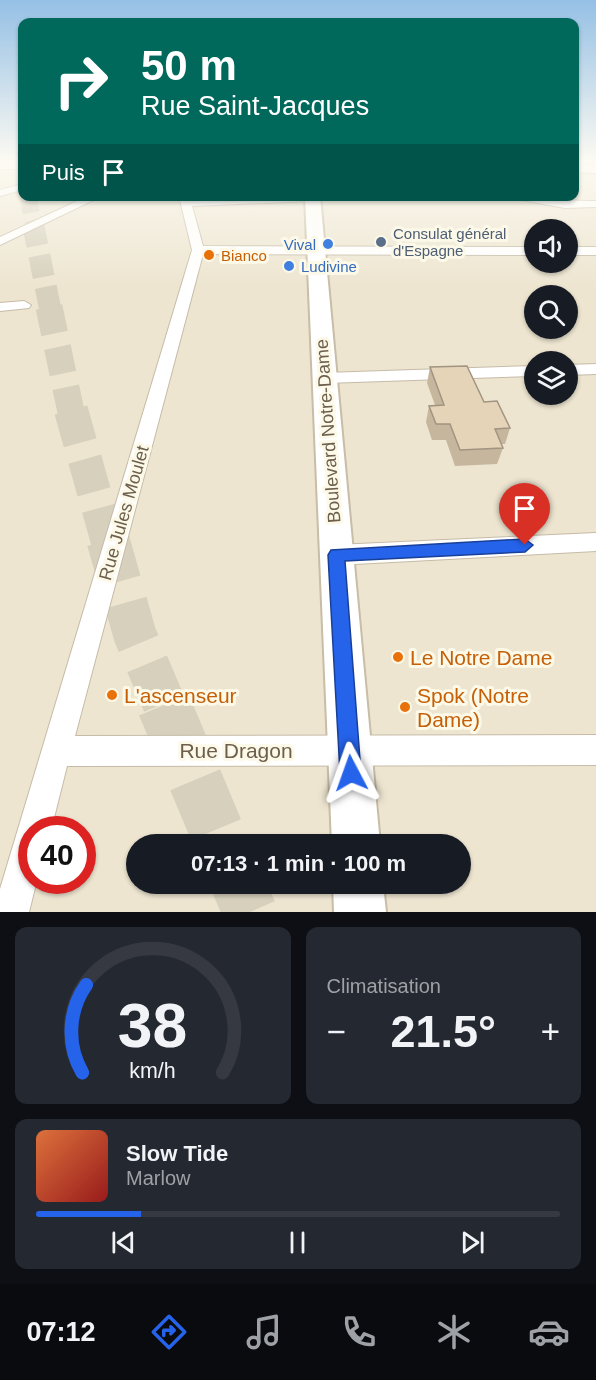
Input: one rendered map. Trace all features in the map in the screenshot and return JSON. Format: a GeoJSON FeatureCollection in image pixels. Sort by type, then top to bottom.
{"type":"FeatureCollection","features":[{"type":"Feature","properties":{"kind":"street"},"geometry":{"type":"LineString","coordinates":[[0,241],[84,203]]}},
{"type":"Feature","properties":{"kind":"street"},"geometry":{"type":"LineString","coordinates":[[186,203],[198,250],[524,251]]}},
{"type":"Feature","properties":{"kind":"street","name":"Boulevard Notre-Dame"},"geometry":{"type":"LineString","coordinates":[[312,203],[355,834]]}},
{"type":"Feature","properties":{"kind":"street"},"geometry":{"type":"LineString","coordinates":[[549,203],[565,205],[596,204]]}},
{"type":"Feature","properties":{"kind":"street","name":"Rue Jules Moulet"},"geometry":{"type":"LineString","coordinates":[[38,816],[198,250]]}},
{"type":"Feature","properties":{"kind":"street"},"geometry":{"type":"LineString","coordinates":[[578,251],[596,251]]}},
{"type":"Feature","properties":{"kind":"street"},"geometry":{"type":"LineString","coordinates":[[0,307],[24,305]]}},
{"type":"Feature","properties":{"kind":"street"},"geometry":{"type":"LineString","coordinates":[[578,370],[596,369]]}},
{"type":"Feature","properties":{"kind":"street"},"geometry":{"type":"LineString","coordinates":[[325,378],[524,371]]}},
{"type":"Feature","properties":{"kind":"street"},"geometry":{"type":"LineString","coordinates":[[336,555],[596,542]]}},
{"type":"Feature","properties":{"kind":"street","name":"Rue Dragon"},"geometry":{"type":"LineString","coordinates":[[56,751],[596,750]]}},
{"type":"Feature","properties":{"kind":"street"},"geometry":{"type":"LineString","coordinates":[[11,912],[18,887]]}},
{"type":"Feature","properties":{"kind":"street"},"geometry":{"type":"LineString","coordinates":[[359,894],[360,912]]}},
{"type":"Feature","properties":{"kind":"shaded area"},"geometry":{"type":"Polygon","coordinates":[[[0,203],[596,203],[596,912],[0,912],[0,203]]]}},
{"type":"Feature","properties":{"kind":"building"},"geometry":{"type":"Polygon","coordinates":[[[467,366],[484,402],[497,401],[510,428],[495,429],[503,448],[460,450],[450,424],[436,424],[429,406],[444,405],[430,367],[467,366]]]}},
{"type":"Feature","properties":{"kind":"tunnel"},"geometry":{"type":"LineString","coordinates":[[29,203],[34,226]]}},
{"type":"Feature","properties":{"kind":"tunnel"},"geometry":{"type":"LineString","coordinates":[[33,224],[50,308]]}},
{"type":"Feature","properties":{"kind":"tunnel"},"geometry":{"type":"LineString","coordinates":[[49,307],[71,412]]}},
{"type":"Feature","properties":{"kind":"tunnel"},"geometry":{"type":"LineString","coordinates":[[71,410],[108,542]]}},
{"type":"Feature","properties":{"kind":"tunnel"},"geometry":{"type":"LineString","coordinates":[[108,540],[135,635],[165,706]]}},
{"type":"Feature","properties":{"kind":"tunnel"},"geometry":{"type":"LineString","coordinates":[[164,705],[218,834]]}},
{"type":"Feature","properties":{"kind":"tunnel"},"geometry":{"type":"LineString","coordinates":[[242,894],[250,912]]}},
{"type":"Feature","properties":{"kind":"place","name":"Consulat général d'Espagne"},"geometry":{"type":"Point","coordinates":[381,242]}},
{"type":"Feature","properties":{"kind":"place","name":"Vival"},"geometry":{"type":"Point","coordinates":[328,244]}},
{"type":"Feature","properties":{"kind":"place","name":"Bianco"},"geometry":{"type":"Point","coordinates":[209,255]}},
{"type":"Feature","properties":{"kind":"place","name":"Ludivine"},"geometry":{"type":"Point","coordinates":[289,266]}},
{"type":"Feature","properties":{"kind":"place","name":"Le Notre Dame"},"geometry":{"type":"Point","coordinates":[398,657]}},
{"type":"Feature","properties":{"kind":"place","name":"L'ascenseur"},"geometry":{"type":"Point","coordinates":[112,695]}},
{"type":"Feature","properties":{"kind":"place","name":"Spok (Notre Dame)"},"geometry":{"type":"Point","coordinates":[405,707]}},
{"type":"Feature","properties":{"kind":"route"},"geometry":{"type":"LineString","coordinates":[[351,773],[336,555],[525,545]]}}]}
